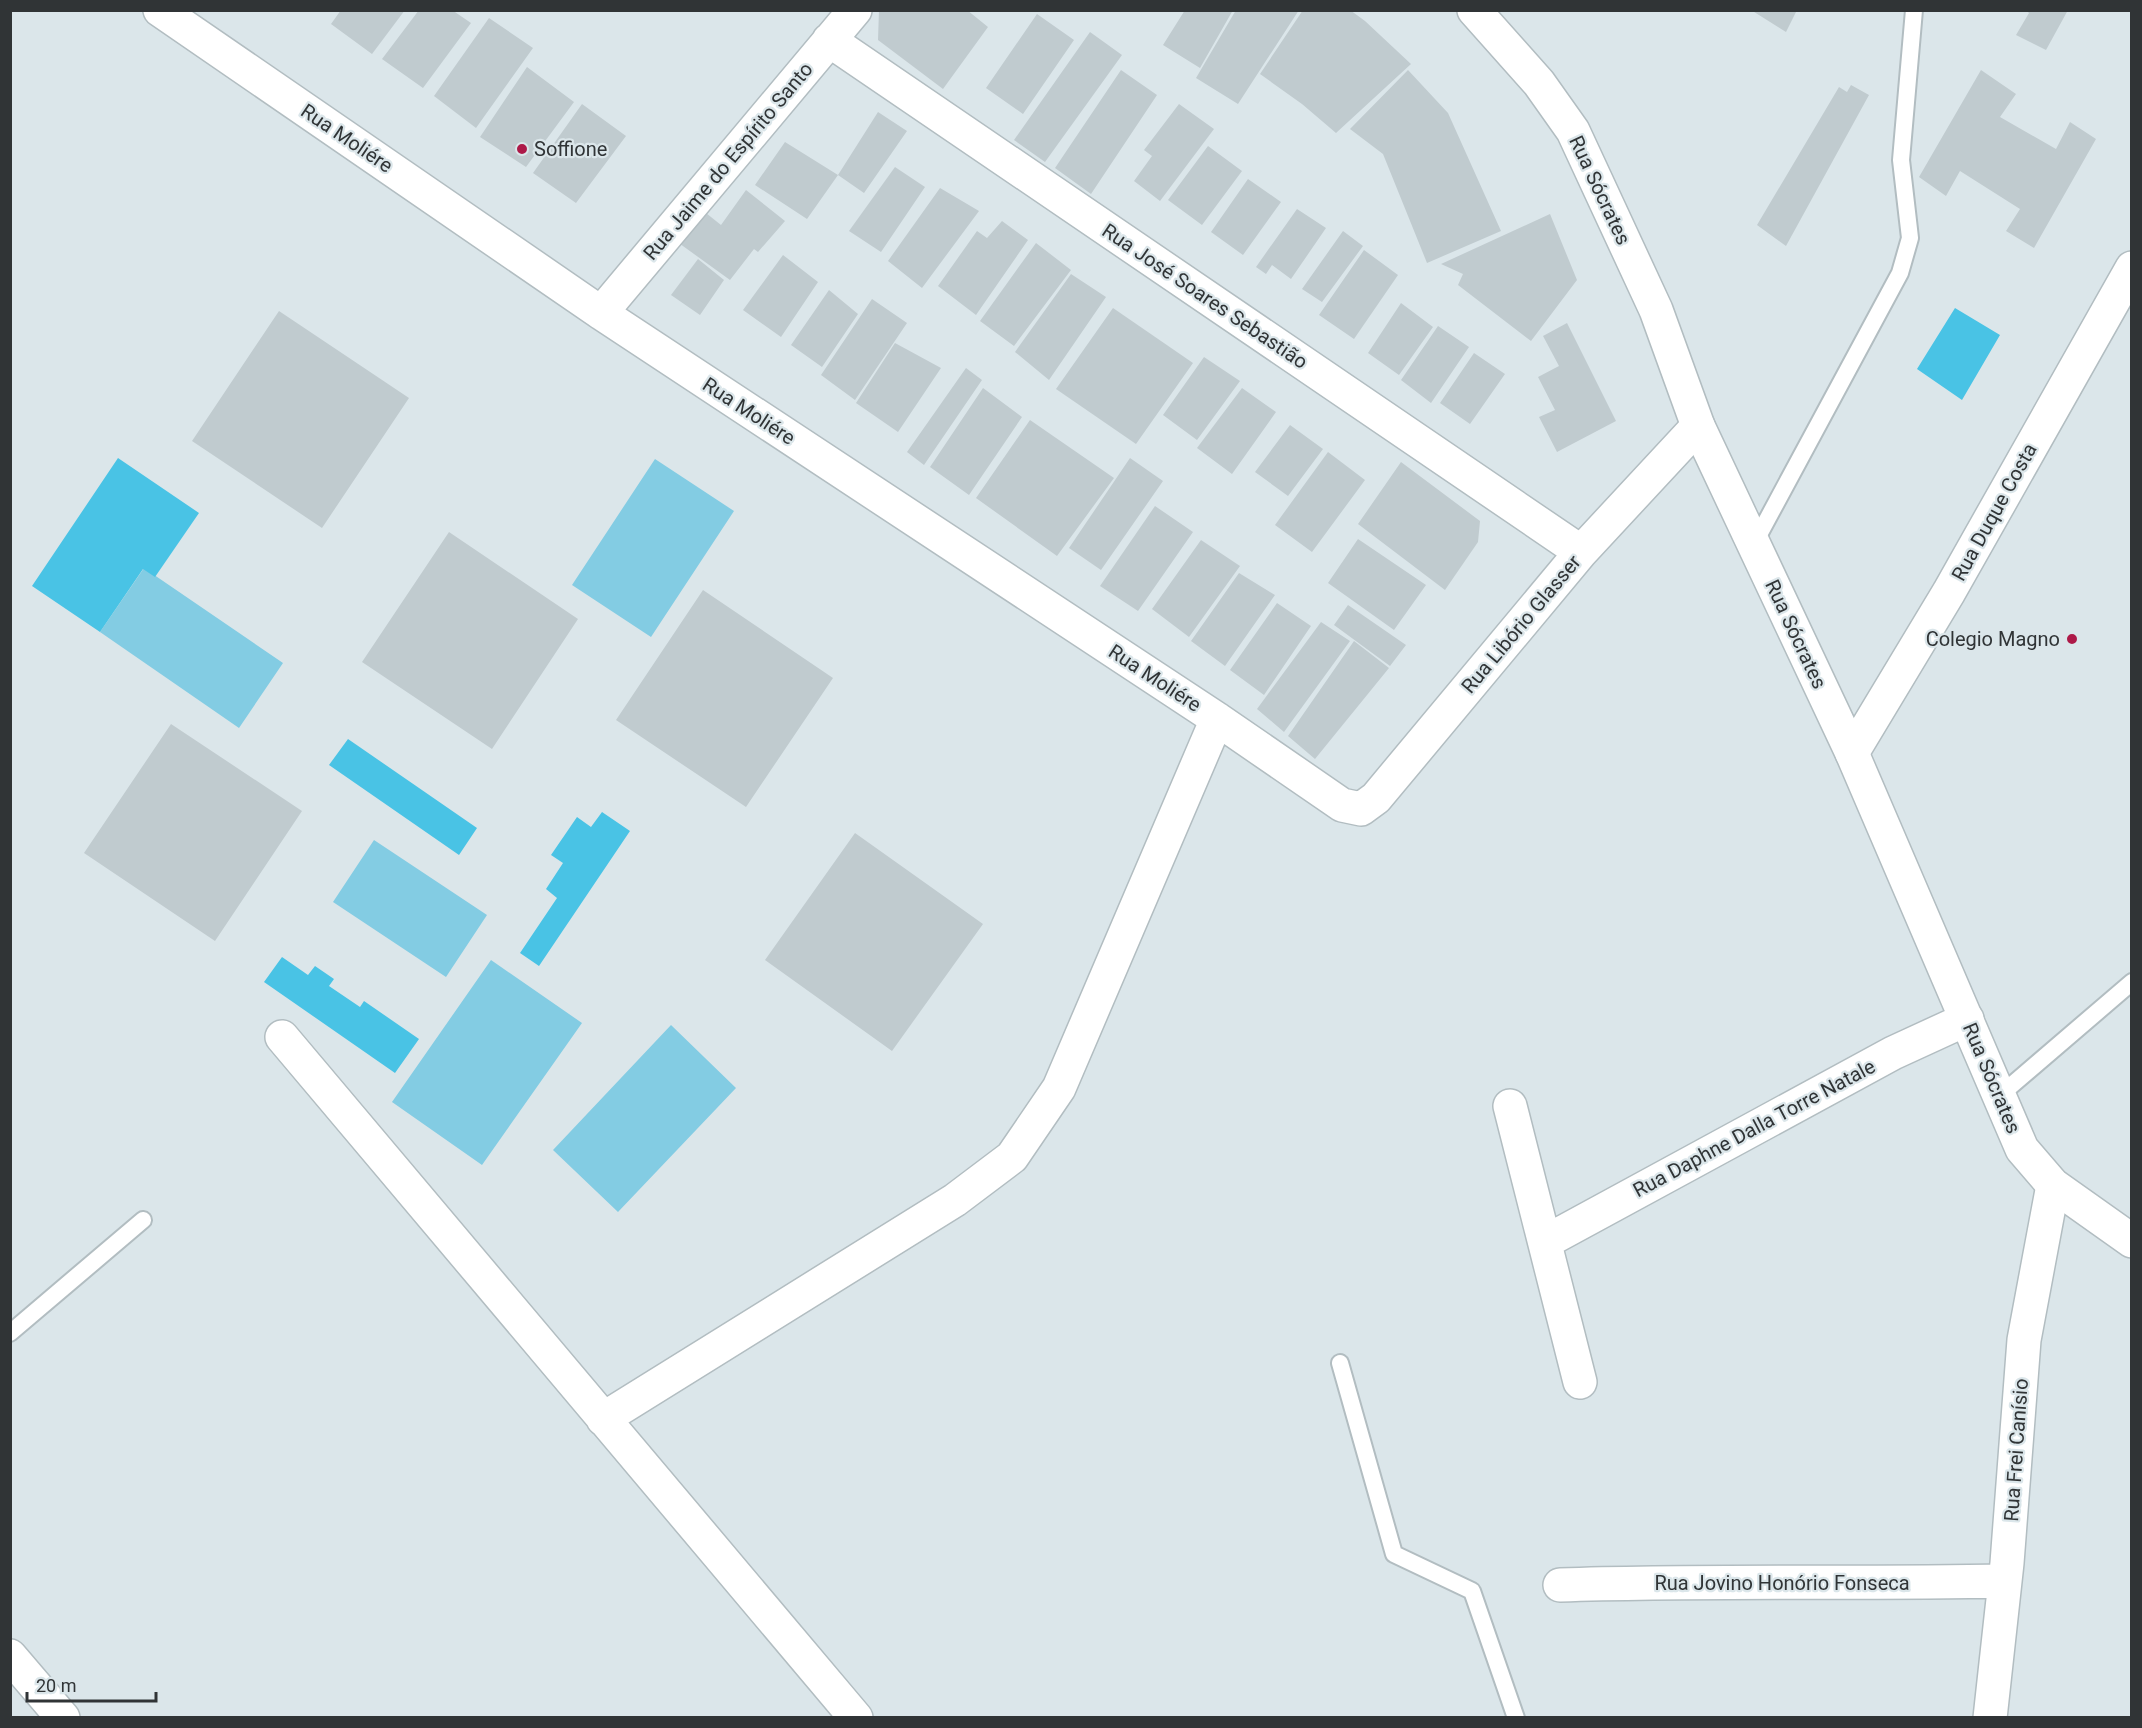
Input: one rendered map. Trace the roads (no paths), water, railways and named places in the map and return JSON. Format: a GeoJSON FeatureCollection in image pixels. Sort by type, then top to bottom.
{"type":"FeatureCollection","features":[{"type":"Feature","properties":{"kind":"street","name":"Rua Moliére"},"geometry":{"type":"LineString","coordinates":[[160,10],[601,313],[1217,719],[1342,805]]}},
{"type":"Feature","properties":{"kind":"street","name":"Rua Jaime do Espírito Santo"},"geometry":{"type":"LineString","coordinates":[[601,313],[855,10]]}},
{"type":"Feature","properties":{"kind":"street","name":"Rua Sócrates"},"geometry":{"type":"LineString","coordinates":[[1474,10],[1539,83],[1574,131],[1656,310],[1698,426],[1852,753],[2022,1149],[2053,1185],[2132,1241]]}},
{"type":"Feature","properties":{"kind":"street","name":"Rua José Soares Sebastião"},"geometry":{"type":"LineString","coordinates":[[830,40],[1581,552]]}},
{"type":"Feature","properties":{"kind":"street","name":"Rua Duque Costa"},"geometry":{"type":"LineString","coordinates":[[1852,753],[1949,592],[2132,268]]}},
{"type":"Feature","properties":{"kind":"street","name":"Rua Libório Glasser"},"geometry":{"type":"LineString","coordinates":[[1342,805],[1361,810],[1376,798],[1581,552],[1698,426]]}},
{"type":"Feature","properties":{"kind":"street"},"geometry":{"type":"LineString","coordinates":[[603,1419],[955,1200],[1012,1157],[1059,1088],[1217,719]]}},
{"type":"Feature","properties":{"kind":"street","name":"Rua Daphne Dalla Torre Natale"},"geometry":{"type":"LineString","coordinates":[[1545,1242],[1893,1053],[1967,1019]]}},
{"type":"Feature","properties":{"kind":"street"},"geometry":{"type":"LineString","coordinates":[[282,1037],[856,1718]]}},
{"type":"Feature","properties":{"kind":"street"},"geometry":{"type":"LineString","coordinates":[[1510,1106],[1580,1382]]}},
{"type":"Feature","properties":{"kind":"street","name":"Rua Frei Canísio"},"geometry":{"type":"LineString","coordinates":[[1990,1718],[2007,1563],[2024,1340],[2053,1185]]}},
{"type":"Feature","properties":{"kind":"street","name":"Rua Jovino Honório Fonseca"},"geometry":{"type":"LineString","coordinates":[[1560,1585],[2004,1581]]}},
{"type":"Feature","properties":{"kind":"street"},"geometry":{"type":"LineString","coordinates":[[10,1656],[63,1718]]}},
{"type":"Feature","properties":{"kind":"lane"},"geometry":{"type":"LineString","coordinates":[[1754,544],[1900,273],[1910,238],[1901,160],[1914,10]]}},
{"type":"Feature","properties":{"kind":"lane"},"geometry":{"type":"LineString","coordinates":[[1999,1096],[2132,982]]}},
{"type":"Feature","properties":{"kind":"lane"},"geometry":{"type":"LineString","coordinates":[[10,1333],[143,1220]]}},
{"type":"Feature","properties":{"kind":"lane"},"geometry":{"type":"LineString","coordinates":[[1340,1363],[1394,1554],[1472,1591],[1516,1718]]}},
{"type":"Feature","properties":{"kind":"place","name":"Soffione"},"geometry":{"type":"Point","coordinates":[522,149]}},
{"type":"Feature","properties":{"kind":"place","name":"Colegio Magno"},"geometry":{"type":"Point","coordinates":[2072,639]}}]}
